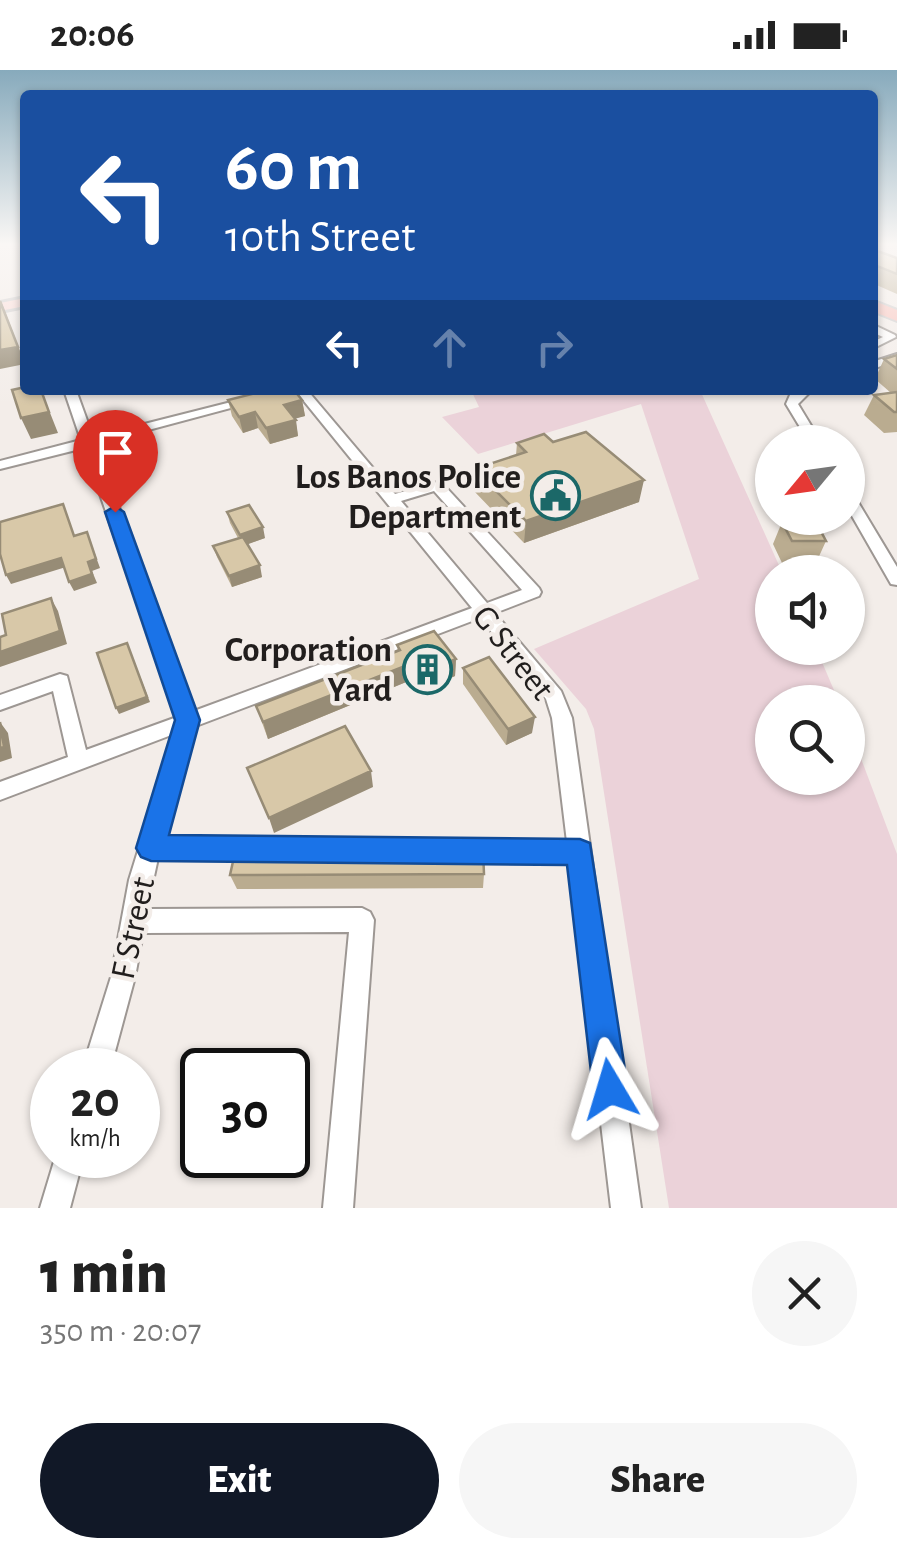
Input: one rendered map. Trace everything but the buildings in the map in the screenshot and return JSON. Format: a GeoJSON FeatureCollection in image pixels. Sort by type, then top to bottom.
{"type":"FeatureCollection","features":[{"type":"Feature","properties":{"kind":"street"},"geometry":{"type":"LineString","coordinates":[[878,331],[892,338],[878,343]]}},
{"type":"Feature","properties":{"kind":"street"},"geometry":{"type":"LineString","coordinates":[[72,395],[188,720]]}},
{"type":"Feature","properties":{"kind":"street","name":"G Street"},"geometry":{"type":"LineString","coordinates":[[302,395],[554,696],[562,718],[626,1208]]}},
{"type":"Feature","properties":{"kind":"street"},"geometry":{"type":"LineString","coordinates":[[798,395],[792,404],[805,425]]}},
{"type":"Feature","properties":{"kind":"street"},"geometry":{"type":"LineString","coordinates":[[0,465],[258,400]]}},
{"type":"Feature","properties":{"kind":"street"},"geometry":{"type":"LineString","coordinates":[[0,791],[533,592],[437,486],[392,500]]}},
{"type":"Feature","properties":{"kind":"street"},"geometry":{"type":"LineString","coordinates":[[865,526],[897,580]]}},
{"type":"Feature","properties":{"kind":"street"},"geometry":{"type":"LineString","coordinates":[[0,703],[60,682],[78,761]]}},
{"type":"Feature","properties":{"kind":"street","name":"F Street"},"geometry":{"type":"LineString","coordinates":[[102,1048],[123,977],[151,848],[188,720]]}},
{"type":"Feature","properties":{"kind":"street"},"geometry":{"type":"LineString","coordinates":[[151,848],[287,849]]}},
{"type":"Feature","properties":{"kind":"street"},"geometry":{"type":"LineString","coordinates":[[444,850],[580,852]]}},
{"type":"Feature","properties":{"kind":"street"},"geometry":{"type":"LineString","coordinates":[[133,921],[362,920],[338,1208]]}},
{"type":"Feature","properties":{"kind":"street"},"geometry":{"type":"LineString","coordinates":[[55,1208],[63,1178]]}},
{"type":"Feature","properties":{"kind":"shaded area"},"geometry":{"type":"Polygon","coordinates":[[[473,395],[702,395],[755,512],[755,535],[765,535],[774,555],[755,555],[755,665],[823,665],[832,685],[755,685],[755,795],[865,795],[865,769],[897,854],[897,1208],[669,1208],[594,729],[586,709],[534,649],[699,579],[641,404],[478,454],[442,417],[479,407],[473,395]]]}},
{"type":"Feature","properties":{"kind":"place","name":"Los Banos Police Department"},"geometry":{"type":"Point","coordinates":[556,496]}},
{"type":"Feature","properties":{"kind":"place","name":"Corporation Yard"},"geometry":{"type":"Point","coordinates":[427,669]}},
{"type":"Feature","properties":{"kind":"route"},"geometry":{"type":"LineString","coordinates":[[115,512],[188,720],[151,848],[580,852],[610,1089]]}}]}
